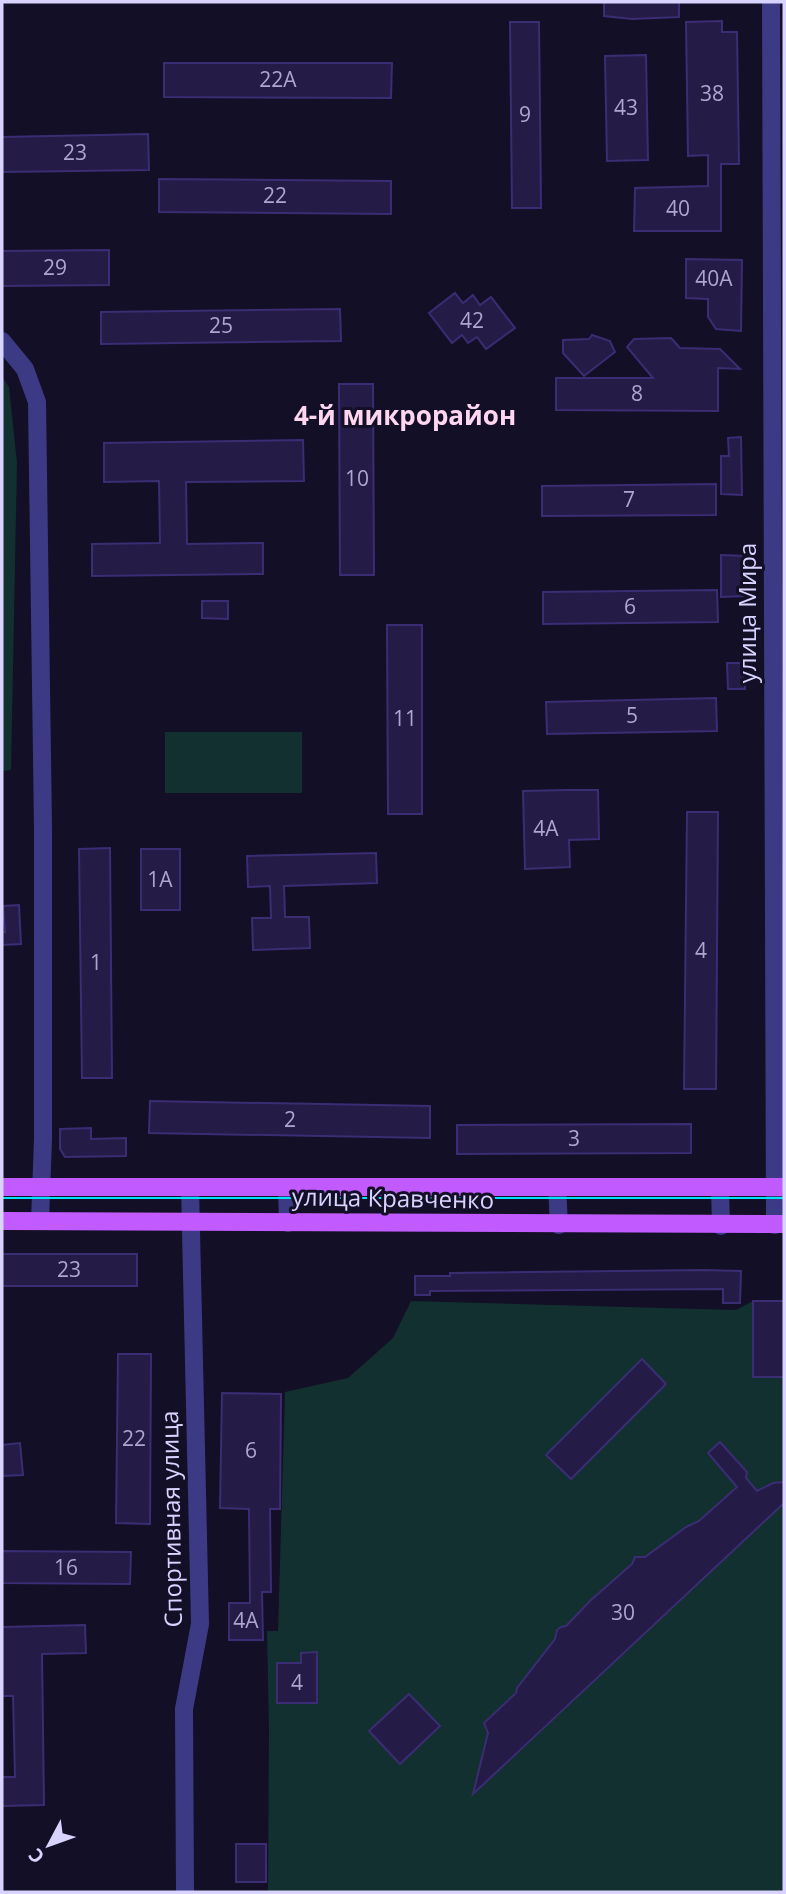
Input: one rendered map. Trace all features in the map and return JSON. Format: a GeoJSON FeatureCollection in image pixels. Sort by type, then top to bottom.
{"type":"FeatureCollection","features":[{"type":"Feature","properties":{"kind":"main road","name":"улица Кравченко"},"geometry":{"type":"LineString","coordinates":[[2,1187],[779,1188]]}},
{"type":"Feature","properties":{"kind":"main road","name":"улица Кравченко"},"geometry":{"type":"LineString","coordinates":[[2,1221],[780,1225]]}},
{"type":"Feature","properties":{"kind":"street","name":"улица Мира"},"geometry":{"type":"LineString","coordinates":[[771,2],[778,27],[780,1225]]}},
{"type":"Feature","properties":{"kind":"street"},"geometry":{"type":"LineString","coordinates":[[2,341],[25,369],[37,402],[43,828],[40,1221]]}},
{"type":"Feature","properties":{"kind":"street","name":"Спортивная улица"},"geometry":{"type":"LineString","coordinates":[[186,1892],[184,1709],[200,1624],[190,1186]]}},
{"type":"Feature","properties":{"kind":"street"},"geometry":{"type":"LineString","coordinates":[[287,1187],[288,1223]]}},
{"type":"Feature","properties":{"kind":"street"},"geometry":{"type":"LineString","coordinates":[[557,1187],[559,1225]]}},
{"type":"Feature","properties":{"kind":"street"},"geometry":{"type":"LineString","coordinates":[[720,1188],[721,1226]]}},
{"type":"Feature","properties":{"kind":"green space"},"geometry":{"type":"Polygon","coordinates":[[[2,377],[9,387],[17,463],[11,770],[2,771],[2,377]]]}},
{"type":"Feature","properties":{"kind":"green space"},"geometry":{"type":"Polygon","coordinates":[[[165,732],[302,732],[302,793],[165,793],[165,732]]]}},
{"type":"Feature","properties":{"kind":"green space"},"geometry":{"type":"Polygon","coordinates":[[[411,1301],[736,1310],[753,1301],[784,1301],[784,1892],[268,1892],[267,1631],[278,1631],[285,1392],[348,1378],[393,1338],[411,1301]]]}},
{"type":"Feature","properties":{"kind":"building"},"geometry":{"type":"Polygon","coordinates":[[[604,2],[679,2],[679,17],[632,19],[604,16],[604,2]]]}},
{"type":"Feature","properties":{"kind":"building"},"geometry":{"type":"Polygon","coordinates":[[[722,21],[722,32],[737,32],[739,164],[721,164],[721,231],[634,231],[635,188],[708,186],[708,155],[688,156],[686,22],[722,21]]]}},
{"type":"Feature","properties":{"kind":"building"},"geometry":{"type":"Polygon","coordinates":[[[510,22],[539,22],[541,208],[512,208],[510,22]]]}},
{"type":"Feature","properties":{"kind":"building"},"geometry":{"type":"Polygon","coordinates":[[[646,55],[648,160],[607,161],[605,56],[646,55]]]}},
{"type":"Feature","properties":{"kind":"building"},"geometry":{"type":"Polygon","coordinates":[[[164,63],[392,63],[391,98],[164,97],[164,63]]]}},
{"type":"Feature","properties":{"kind":"building"},"geometry":{"type":"Polygon","coordinates":[[[148,134],[149,170],[2,172],[2,137],[148,134]]]}},
{"type":"Feature","properties":{"kind":"building"},"geometry":{"type":"Polygon","coordinates":[[[159,179],[391,181],[391,214],[159,212],[159,179]]]}},
{"type":"Feature","properties":{"kind":"building"},"geometry":{"type":"Polygon","coordinates":[[[109,250],[109,285],[2,286],[2,251],[109,250]]]}},
{"type":"Feature","properties":{"kind":"building"},"geometry":{"type":"Polygon","coordinates":[[[686,259],[742,260],[741,331],[716,329],[708,317],[708,299],[686,298],[686,259]]]}},
{"type":"Feature","properties":{"kind":"building"},"geometry":{"type":"Polygon","coordinates":[[[455,293],[463,303],[473,295],[480,305],[491,297],[515,328],[486,349],[477,337],[468,343],[462,335],[452,343],[429,313],[455,293]]]}},
{"type":"Feature","properties":{"kind":"building"},"geometry":{"type":"Polygon","coordinates":[[[340,309],[341,341],[101,344],[101,312],[340,309]]]}},
{"type":"Feature","properties":{"kind":"building"},"geometry":{"type":"Polygon","coordinates":[[[592,335],[610,341],[615,352],[584,376],[563,353],[563,340],[589,339],[592,335]]]}},
{"type":"Feature","properties":{"kind":"building"},"geometry":{"type":"Polygon","coordinates":[[[671,338],[680,348],[720,349],[740,369],[718,368],[718,411],[556,410],[556,378],[653,378],[627,347],[634,339],[671,338]]]}},
{"type":"Feature","properties":{"kind":"building"},"geometry":{"type":"Polygon","coordinates":[[[339,384],[373,384],[374,575],[340,575],[339,384]]]}},
{"type":"Feature","properties":{"kind":"building"},"geometry":{"type":"Polygon","coordinates":[[[741,437],[742,495],[721,494],[721,456],[729,456],[728,438],[741,437]]]}},
{"type":"Feature","properties":{"kind":"building"},"geometry":{"type":"Polygon","coordinates":[[[303,440],[304,481],[186,482],[187,544],[263,543],[263,574],[92,576],[92,544],[160,543],[159,481],[104,482],[104,443],[303,440]]]}},
{"type":"Feature","properties":{"kind":"building"},"geometry":{"type":"Polygon","coordinates":[[[716,484],[716,515],[542,516],[542,486],[716,484]]]}},
{"type":"Feature","properties":{"kind":"building"},"geometry":{"type":"Polygon","coordinates":[[[721,555],[747,556],[746,596],[721,597],[721,555]]]}},
{"type":"Feature","properties":{"kind":"building"},"geometry":{"type":"Polygon","coordinates":[[[717,590],[718,622],[543,624],[543,592],[717,590]]]}},
{"type":"Feature","properties":{"kind":"building"},"geometry":{"type":"Polygon","coordinates":[[[202,601],[228,601],[228,619],[202,618],[202,601]]]}},
{"type":"Feature","properties":{"kind":"building"},"geometry":{"type":"Polygon","coordinates":[[[387,625],[422,625],[422,814],[388,814],[387,625]]]}},
{"type":"Feature","properties":{"kind":"building"},"geometry":{"type":"Polygon","coordinates":[[[727,663],[744,663],[745,689],[728,689],[727,663]]]}},
{"type":"Feature","properties":{"kind":"building"},"geometry":{"type":"Polygon","coordinates":[[[716,698],[717,731],[547,734],[546,702],[716,698]]]}},
{"type":"Feature","properties":{"kind":"building"},"geometry":{"type":"Polygon","coordinates":[[[598,790],[599,839],[569,840],[570,867],[525,869],[523,791],[598,790]]]}},
{"type":"Feature","properties":{"kind":"building"},"geometry":{"type":"Polygon","coordinates":[[[687,812],[718,812],[716,1089],[684,1089],[687,812]]]}},
{"type":"Feature","properties":{"kind":"building"},"geometry":{"type":"Polygon","coordinates":[[[110,848],[112,1078],[82,1078],[79,849],[110,848]]]}},
{"type":"Feature","properties":{"kind":"building"},"geometry":{"type":"Polygon","coordinates":[[[141,849],[180,849],[180,910],[141,910],[141,849]]]}},
{"type":"Feature","properties":{"kind":"building"},"geometry":{"type":"Polygon","coordinates":[[[376,853],[377,883],[284,886],[285,917],[309,917],[310,948],[253,950],[252,918],[271,918],[270,886],[248,887],[247,856],[376,853]]]}},
{"type":"Feature","properties":{"kind":"building"},"geometry":{"type":"Polygon","coordinates":[[[19,905],[21,944],[2,945],[2,932],[5,932],[3,906],[19,905]]]}},
{"type":"Feature","properties":{"kind":"building"},"geometry":{"type":"Polygon","coordinates":[[[150,1101],[430,1106],[430,1138],[149,1133],[150,1101]]]}},
{"type":"Feature","properties":{"kind":"building"},"geometry":{"type":"Polygon","coordinates":[[[691,1124],[691,1153],[457,1154],[457,1125],[691,1124]]]}},
{"type":"Feature","properties":{"kind":"building"},"geometry":{"type":"Polygon","coordinates":[[[91,1128],[91,1139],[126,1138],[126,1156],[65,1157],[60,1149],[60,1129],[91,1128]]]}},
{"type":"Feature","properties":{"kind":"building"},"geometry":{"type":"Polygon","coordinates":[[[2,1254],[137,1254],[137,1286],[2,1286],[2,1254]]]}},
{"type":"Feature","properties":{"kind":"building"},"geometry":{"type":"Polygon","coordinates":[[[741,1271],[740,1303],[723,1303],[723,1289],[430,1291],[430,1295],[415,1295],[415,1276],[450,1276],[450,1273],[741,1271]]]}},
{"type":"Feature","properties":{"kind":"building"},"geometry":{"type":"Polygon","coordinates":[[[753,1301],[784,1301],[784,1377],[753,1377],[753,1301]]]}},
{"type":"Feature","properties":{"kind":"building"},"geometry":{"type":"Polygon","coordinates":[[[118,1354],[151,1354],[150,1524],[116,1523],[118,1354]]]}},
{"type":"Feature","properties":{"kind":"building"},"geometry":{"type":"Polygon","coordinates":[[[642,1359],[666,1384],[571,1479],[546,1455],[642,1359]]]}},
{"type":"Feature","properties":{"kind":"building"},"geometry":{"type":"Polygon","coordinates":[[[222,1393],[281,1394],[280,1509],[270,1509],[271,1592],[262,1592],[263,1640],[229,1640],[229,1603],[250,1603],[249,1509],[220,1508],[222,1393]]]}},
{"type":"Feature","properties":{"kind":"building"},"geometry":{"type":"Polygon","coordinates":[[[720,1442],[747,1472],[746,1478],[757,1491],[773,1483],[784,1482],[784,1503],[473,1794],[488,1733],[484,1723],[516,1693],[517,1688],[555,1639],[557,1630],[566,1626],[632,1564],[635,1557],[645,1557],[686,1527],[699,1521],[737,1487],[708,1453],[720,1442]]]}},
{"type":"Feature","properties":{"kind":"building"},"geometry":{"type":"Polygon","coordinates":[[[20,1443],[23,1475],[2,1476],[2,1445],[20,1443]]]}},
{"type":"Feature","properties":{"kind":"building"},"geometry":{"type":"Polygon","coordinates":[[[2,1551],[131,1552],[130,1584],[2,1583],[2,1551]]]}},
{"type":"Feature","properties":{"kind":"building"},"geometry":{"type":"Polygon","coordinates":[[[85,1625],[86,1653],[42,1654],[44,1805],[2,1806],[2,1777],[15,1777],[13,1696],[2,1696],[2,1627],[85,1625]]]}},
{"type":"Feature","properties":{"kind":"building"},"geometry":{"type":"Polygon","coordinates":[[[317,1652],[317,1703],[277,1703],[277,1663],[301,1663],[301,1653],[317,1652]]]}},
{"type":"Feature","properties":{"kind":"building"},"geometry":{"type":"Polygon","coordinates":[[[409,1694],[440,1726],[400,1764],[369,1731],[409,1694]]]}},
{"type":"Feature","properties":{"kind":"building"},"geometry":{"type":"Polygon","coordinates":[[[236,1844],[266,1844],[266,1882],[236,1882],[236,1844]]]}},
{"type":"Feature","properties":{"kind":"tram line"},"geometry":{"type":"LineString","coordinates":[[2,1198],[784,1198]]}},
{"type":"Feature","properties":{"kind":"district","name":"4-й микрорайон"},"geometry":{"type":"Point","coordinates":[405,416]}}]}
